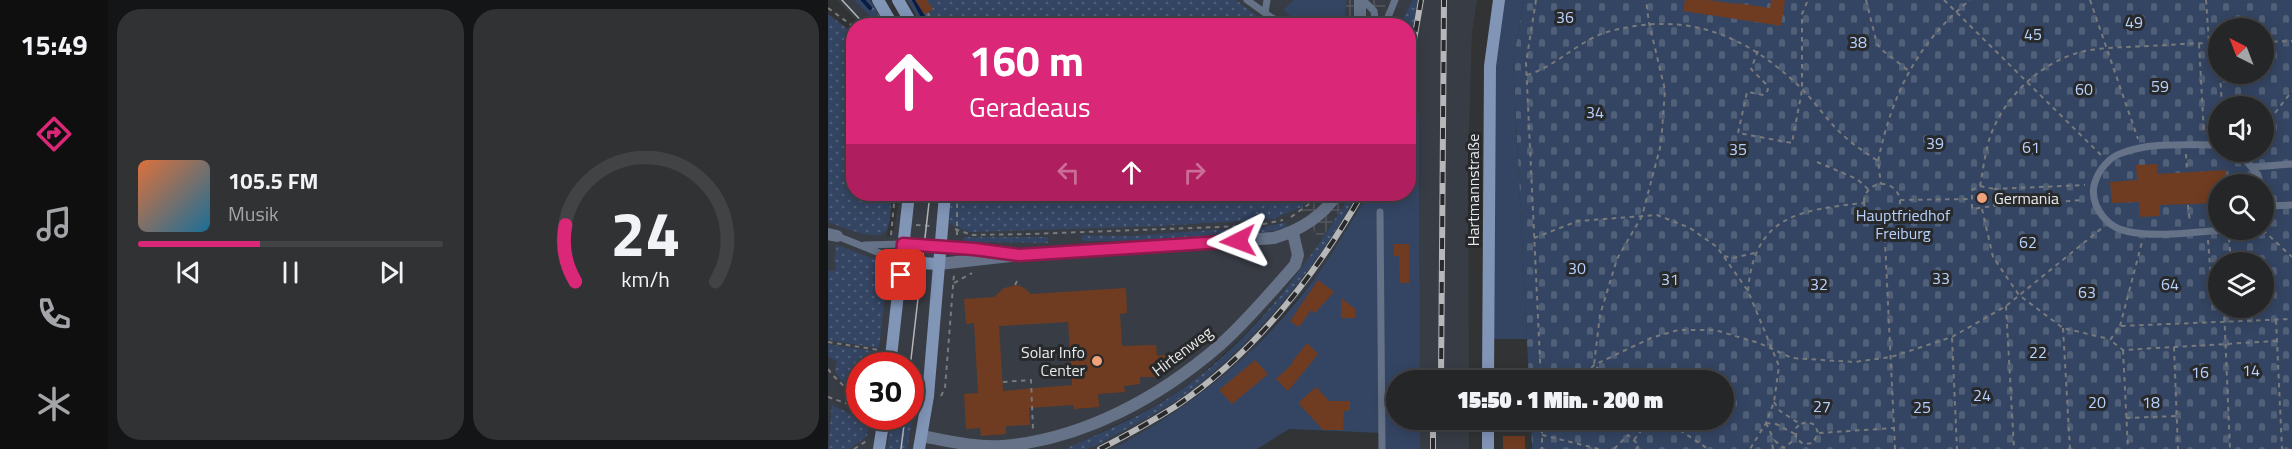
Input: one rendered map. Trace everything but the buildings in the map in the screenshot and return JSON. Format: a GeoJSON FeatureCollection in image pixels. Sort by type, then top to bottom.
{"type":"FeatureCollection","features":[{"type":"Feature","properties":{"kind":"main road"},"geometry":{"type":"LineString","coordinates":[[878,0],[888,18]]}},
{"type":"Feature","properties":{"kind":"main road"},"geometry":{"type":"LineString","coordinates":[[898,0],[908,18]]}},
{"type":"Feature","properties":{"kind":"main road","name":"Hartmannstraße"},"geometry":{"type":"LineString","coordinates":[[1488,370],[1490,66],[1499,0]]}},
{"type":"Feature","properties":{"kind":"main road"},"geometry":{"type":"LineString","coordinates":[[892,352],[908,201]]}},
{"type":"Feature","properties":{"kind":"main road"},"geometry":{"type":"LineString","coordinates":[[919,449],[928,396],[944,201]]}},
{"type":"Feature","properties":{"kind":"main road"},"geometry":{"type":"LineString","coordinates":[[903,244],[941,246]]}},
{"type":"Feature","properties":{"kind":"main road"},"geometry":{"type":"LineString","coordinates":[[902,262],[939,264]]}},
{"type":"Feature","properties":{"kind":"main road"},"geometry":{"type":"LineString","coordinates":[[879,449],[882,430]]}},
{"type":"Feature","properties":{"kind":"main road"},"geometry":{"type":"LineString","coordinates":[[1488,430],[1488,449]]}},
{"type":"Feature","properties":{"kind":"street"},"geometry":{"type":"LineString","coordinates":[[1360,18],[1361,0]]}},
{"type":"Feature","properties":{"kind":"street"},"geometry":{"type":"LineString","coordinates":[[939,264],[1019,255],[1274,238],[1293,233],[1314,220],[1332,201]]}},
{"type":"Feature","properties":{"kind":"street","name":"Hirtenweg"},"geometry":{"type":"LineString","coordinates":[[922,436],[976,446],[1034,445],[1092,424],[1142,401],[1188,371],[1221,343],[1295,265],[1298,255],[1293,233]]}},
{"type":"Feature","properties":{"kind":"street"},"geometry":{"type":"LineString","coordinates":[[941,246],[1019,255]]}},
{"type":"Feature","properties":{"kind":"lane"},"geometry":{"type":"LineString","coordinates":[[1247,0],[1272,18]]}},
{"type":"Feature","properties":{"kind":"lane"},"geometry":{"type":"LineString","coordinates":[[1264,13],[1267,0]]}},
{"type":"Feature","properties":{"kind":"lane"},"geometry":{"type":"LineString","coordinates":[[1361,0],[1374,11],[1375,18]]}},
{"type":"Feature","properties":{"kind":"lane"},"geometry":{"type":"LineString","coordinates":[[1387,18],[1395,0]]}},
{"type":"Feature","properties":{"kind":"lane"},"geometry":{"type":"LineString","coordinates":[[2207,231],[2145,234],[2125,231],[2109,223],[2100,214],[2094,200],[2094,185],[2108,161],[2119,153],[2141,147],[2208,145]]}},
{"type":"Feature","properties":{"kind":"lane"},"geometry":{"type":"LineString","coordinates":[[2248,162],[2258,174]]}},
{"type":"Feature","properties":{"kind":"lane"},"geometry":{"type":"LineString","coordinates":[[2253,167],[2292,164]]}},
{"type":"Feature","properties":{"kind":"lane"},"geometry":{"type":"LineString","coordinates":[[2274,206],[2292,205]]}},
{"type":"Feature","properties":{"kind":"lane"},"geometry":{"type":"LineString","coordinates":[[1380,212],[1382,449]]}},
{"type":"Feature","properties":{"kind":"lane"},"geometry":{"type":"LineString","coordinates":[[832,235],[902,262]]}},
{"type":"Feature","properties":{"kind":"lane"},"geometry":{"type":"LineString","coordinates":[[863,246],[903,244]]}},
{"type":"Feature","properties":{"kind":"path"},"geometry":{"type":"LineString","coordinates":[[1536,0],[1526,63],[1540,370]]}},
{"type":"Feature","properties":{"kind":"path"},"geometry":{"type":"LineString","coordinates":[[1594,365],[1600,315],[1617,259],[1642,216],[1661,144],[1665,90],[1648,23],[1647,0]]}},
{"type":"Feature","properties":{"kind":"path"},"geometry":{"type":"LineString","coordinates":[[1758,51],[1751,69],[1767,85],[1768,90],[1764,95],[1747,92],[1738,133],[1792,143],[1802,90],[1802,14],[1808,0]]}},
{"type":"Feature","properties":{"kind":"path"},"geometry":{"type":"LineString","coordinates":[[1866,0],[1877,44],[1909,71]]}},
{"type":"Feature","properties":{"kind":"path"},"geometry":{"type":"LineString","coordinates":[[1944,0],[2108,161]]}},
{"type":"Feature","properties":{"kind":"path"},"geometry":{"type":"LineString","coordinates":[[1881,184],[1878,161],[1884,131],[1895,97],[1909,71],[1937,31],[1970,0]]}},
{"type":"Feature","properties":{"kind":"path"},"geometry":{"type":"LineString","coordinates":[[2090,0],[2141,147]]}},
{"type":"Feature","properties":{"kind":"path"},"geometry":{"type":"LineString","coordinates":[[2206,0],[2208,22]]}},
{"type":"Feature","properties":{"kind":"path"},"geometry":{"type":"LineString","coordinates":[[828,8],[846,21]]}},
{"type":"Feature","properties":{"kind":"path"},"geometry":{"type":"LineString","coordinates":[[928,13],[930,18]]}},
{"type":"Feature","properties":{"kind":"path"},"geometry":{"type":"LineString","coordinates":[[1527,75],[1540,72],[1583,42],[1606,33],[1648,23],[1664,22],[1709,30],[1730,37],[1758,51],[1802,90],[1856,147],[1878,161]]}},
{"type":"Feature","properties":{"kind":"path"},"geometry":{"type":"LineString","coordinates":[[2274,41],[2292,40]]}},
{"type":"Feature","properties":{"kind":"path"},"geometry":{"type":"LineString","coordinates":[[1980,186],[1984,156],[1990,135],[2001,113],[2026,82],[2064,58],[2084,51],[2106,48],[2208,43]]}},
{"type":"Feature","properties":{"kind":"path"},"geometry":{"type":"LineString","coordinates":[[2199,44],[2204,145]]}},
{"type":"Feature","properties":{"kind":"path"},"geometry":{"type":"LineString","coordinates":[[2274,114],[2292,91]]}},
{"type":"Feature","properties":{"kind":"path"},"geometry":{"type":"LineString","coordinates":[[2186,146],[2187,172]]}},
{"type":"Feature","properties":{"kind":"path"},"geometry":{"type":"LineString","coordinates":[[1817,162],[1857,179],[1869,190]]}},
{"type":"Feature","properties":{"kind":"path"},"geometry":{"type":"LineString","coordinates":[[1881,184],[1894,189],[1900,200],[1896,213],[1884,220],[1870,216],[1864,203],[1869,190],[1881,184]]}},
{"type":"Feature","properties":{"kind":"path"},"geometry":{"type":"LineString","coordinates":[[2094,185],[1994,189],[1980,186],[1972,190],[1972,209],[2094,200]]}},
{"type":"Feature","properties":{"kind":"path"},"geometry":{"type":"LineString","coordinates":[[1994,189],[1994,206]]}},
{"type":"Feature","properties":{"kind":"path"},"geometry":{"type":"LineString","coordinates":[[1900,200],[1972,199]]}},
{"type":"Feature","properties":{"kind":"path"},"geometry":{"type":"LineString","coordinates":[[891,222],[894,201]]}},
{"type":"Feature","properties":{"kind":"path"},"geometry":{"type":"LineString","coordinates":[[958,201],[957,229],[972,235],[1253,226],[1287,219],[1313,201]]}},
{"type":"Feature","properties":{"kind":"path"},"geometry":{"type":"LineString","coordinates":[[1748,291],[1755,253],[1770,232],[1790,217],[1816,208],[1864,203]]}},
{"type":"Feature","properties":{"kind":"path"},"geometry":{"type":"LineString","coordinates":[[2188,205],[2190,232]]}},
{"type":"Feature","properties":{"kind":"path"},"geometry":{"type":"LineString","coordinates":[[1982,209],[1993,257],[2019,295],[2062,328],[2110,340],[2123,350],[2277,341]]}},
{"type":"Feature","properties":{"kind":"path"},"geometry":{"type":"LineString","coordinates":[[1534,238],[1578,221],[1657,215],[1690,228],[1717,247],[1748,291],[1779,366],[1774,402],[1766,423],[1750,449]]}},
{"type":"Feature","properties":{"kind":"path"},"geometry":{"type":"LineString","coordinates":[[1884,220],[1895,449]]}},
{"type":"Feature","properties":{"kind":"path"},"geometry":{"type":"LineString","coordinates":[[1589,370],[1594,365],[1651,338],[1678,330],[1715,330],[1772,348],[1792,358],[1854,362],[1891,357],[1952,337],[2006,306],[2109,223]]}},
{"type":"Feature","properties":{"kind":"path"},"geometry":{"type":"LineString","coordinates":[[921,225],[931,226]]}},
{"type":"Feature","properties":{"kind":"path"},"geometry":{"type":"LineString","coordinates":[[2207,231],[2208,252]]}},
{"type":"Feature","properties":{"kind":"path"},"geometry":{"type":"LineString","coordinates":[[2110,340],[2120,326],[2145,234]]}},
{"type":"Feature","properties":{"kind":"path"},"geometry":{"type":"LineString","coordinates":[[2274,240],[2292,257]]}},
{"type":"Feature","properties":{"kind":"path"},"geometry":{"type":"LineString","coordinates":[[1724,256],[1733,258],[1755,253]]}},
{"type":"Feature","properties":{"kind":"path"},"geometry":{"type":"LineString","coordinates":[[1015,285],[1019,277]]}},
{"type":"Feature","properties":{"kind":"path"},"geometry":{"type":"LineString","coordinates":[[938,404],[945,388],[954,283]]}},
{"type":"Feature","properties":{"kind":"path"},"geometry":{"type":"LineString","coordinates":[[899,289],[952,296]]}},
{"type":"Feature","properties":{"kind":"path"},"geometry":{"type":"LineString","coordinates":[[2006,306],[2014,449]]}},
{"type":"Feature","properties":{"kind":"path"},"geometry":{"type":"LineString","coordinates":[[2224,318],[2230,449]]}},
{"type":"Feature","properties":{"kind":"path"},"geometry":{"type":"LineString","coordinates":[[2120,326],[2292,319]]}},
{"type":"Feature","properties":{"kind":"path"},"geometry":{"type":"LineString","coordinates":[[2276,320],[2282,449]]}},
{"type":"Feature","properties":{"kind":"path"},"geometry":{"type":"LineString","coordinates":[[2062,328],[2070,449]]}},
{"type":"Feature","properties":{"kind":"path"},"geometry":{"type":"LineString","coordinates":[[1952,337],[1957,449]]}},
{"type":"Feature","properties":{"kind":"path"},"geometry":{"type":"LineString","coordinates":[[828,342],[882,350]]}},
{"type":"Feature","properties":{"kind":"path"},"geometry":{"type":"LineString","coordinates":[[2174,347],[2178,449]]}},
{"type":"Feature","properties":{"kind":"path"},"geometry":{"type":"LineString","coordinates":[[2123,350],[2128,449]]}},
{"type":"Feature","properties":{"kind":"path"},"geometry":{"type":"LineString","coordinates":[[1594,365],[1600,370]]}},
{"type":"Feature","properties":{"kind":"path"},"geometry":{"type":"LineString","coordinates":[[828,369],[834,378],[846,386]]}},
{"type":"Feature","properties":{"kind":"path"},"geometry":{"type":"LineString","coordinates":[[1003,382],[1031,380],[1034,445]]}},
{"type":"Feature","properties":{"kind":"path"},"geometry":{"type":"LineString","coordinates":[[828,397],[846,403]]}},
{"type":"Feature","properties":{"kind":"path"},"geometry":{"type":"LineString","coordinates":[[1774,402],[1780,411],[1800,424],[1812,423],[1818,433]]}},
{"type":"Feature","properties":{"kind":"path"},"geometry":{"type":"LineString","coordinates":[[2126,418],[2176,416]]}},
{"type":"Feature","properties":{"kind":"path"},"geometry":{"type":"LineString","coordinates":[[1766,423],[1776,424],[1795,434]]}},
{"type":"Feature","properties":{"kind":"path"},"geometry":{"type":"LineString","coordinates":[[1766,423],[1775,441],[1784,448],[1796,438]]}},
{"type":"Feature","properties":{"kind":"path"},"geometry":{"type":"LineString","coordinates":[[1800,424],[1795,434],[1796,438],[1807,447],[1813,443],[1818,433]]}},
{"type":"Feature","properties":{"kind":"path"},"geometry":{"type":"LineString","coordinates":[[1818,433],[1894,428]]}},
{"type":"Feature","properties":{"kind":"path"},"geometry":{"type":"LineString","coordinates":[[1542,430],[1542,449]]}},
{"type":"Feature","properties":{"kind":"path"},"geometry":{"type":"LineString","coordinates":[[1634,440],[1642,430]]}},
{"type":"Feature","properties":{"kind":"path"},"geometry":{"type":"LineString","coordinates":[[1680,430],[1708,449]]}},
{"type":"Feature","properties":{"kind":"path"},"geometry":{"type":"LineString","coordinates":[[1542,435],[1599,449]]}},
{"type":"Feature","properties":{"kind":"path"},"geometry":{"type":"LineString","coordinates":[[1614,449],[1628,435],[1639,445],[1636,449]]}},
{"type":"Feature","properties":{"kind":"path"},"geometry":{"type":"LineString","coordinates":[[854,449],[871,439]]}},
{"type":"Feature","properties":{"kind":"path"},"geometry":{"type":"LineString","coordinates":[[1773,449],[1772,443],[1775,441]]}},
{"type":"Feature","properties":{"kind":"shaded area"},"geometry":{"type":"Polygon","coordinates":[[[837,0],[854,0],[872,18],[854,18],[837,0]]]}},
{"type":"Feature","properties":{"kind":"shaded area"},"geometry":{"type":"Polygon","coordinates":[[[1236,0],[1346,0],[1345,18],[1260,18],[1236,0]]]}},
{"type":"Feature","properties":{"kind":"shaded area"},"geometry":{"type":"Polygon","coordinates":[[[1346,0],[1385,0],[1386,18],[1345,18],[1346,0]]]}},
{"type":"Feature","properties":{"kind":"shaded area"},"geometry":{"type":"Polygon","coordinates":[[[1385,0],[1412,0],[1403,18],[1386,18],[1385,0]]]}},
{"type":"Feature","properties":{"kind":"shaded area"},"geometry":{"type":"Polygon","coordinates":[[[1418,0],[1477,0],[1472,33],[1468,162],[1469,370],[1420,370],[1419,117],[1416,117],[1418,0]]]}},
{"type":"Feature","properties":{"kind":"shaded area"},"geometry":{"type":"Polygon","coordinates":[[[828,22],[846,141],[846,201],[861,201],[888,227],[887,238],[894,231],[898,201],[938,201],[937,222],[950,225],[1162,226],[1273,219],[1300,208],[1320,241],[1303,268],[1245,334],[1197,378],[1143,412],[1065,449],[828,449],[828,22]],[[1285,222],[1269,226],[1128,236],[1083,235],[1083,241],[1127,241],[1259,233],[1285,222]],[[964,237],[969,242],[1048,242],[1048,237],[964,237]]]}},
{"type":"Feature","properties":{"kind":"shaded area"},"geometry":{"type":"Polygon","coordinates":[[[1309,201],[1346,201],[1320,241],[1300,208],[1309,201]]]}},
{"type":"Feature","properties":{"kind":"shaded area"},"geometry":{"type":"Polygon","coordinates":[[[1352,201],[1364,201],[1324,266],[1243,360],[1198,397],[1153,428],[1112,449],[1087,449],[1174,402],[1209,375],[1251,335],[1298,282],[1335,232],[1352,201]]]}},
{"type":"Feature","properties":{"kind":"shaded area"},"geometry":{"type":"Polygon","coordinates":[[[1420,430],[1469,430],[1469,449],[1420,449],[1420,430]]]}},
{"type":"Feature","properties":{"kind":"green space"},"geometry":{"type":"Polygon","coordinates":[[[854,0],[870,0],[881,18],[872,18],[854,0]]]}},
{"type":"Feature","properties":{"kind":"green space"},"geometry":{"type":"Polygon","coordinates":[[[907,0],[1236,0],[1260,18],[918,18],[907,0]]]}},
{"type":"Feature","properties":{"kind":"green space"},"geometry":{"type":"Polygon","coordinates":[[[1294,0],[1346,0],[1345,18],[1293,18],[1283,10],[1294,0]]]}},
{"type":"Feature","properties":{"kind":"green space"},"geometry":{"type":"Polygon","coordinates":[[[1412,0],[1418,0],[1415,18],[1403,18],[1412,0]]]}},
{"type":"Feature","properties":{"kind":"green space"},"geometry":{"type":"Polygon","coordinates":[[[1503,0],[1524,0],[1513,61],[1527,339],[1492,339],[1495,67],[1503,0]]]}},
{"type":"Feature","properties":{"kind":"green space","name":"Hauptfriedhof Freiburg"},"geometry":{"type":"Polygon","coordinates":[[[1524,0],[2292,0],[2292,449],[1532,449],[1531,430],[1734,430],[1734,370],[1528,370],[1513,61],[1524,0]]]}},
{"type":"Feature","properties":{"kind":"green space"},"geometry":{"type":"Polygon","coordinates":[[[828,14],[846,28],[846,201],[891,201],[889,223],[882,234],[858,232],[828,222],[828,14]]]}},
{"type":"Feature","properties":{"kind":"green space"},"geometry":{"type":"Polygon","coordinates":[[[1416,116],[1419,116],[1420,370],[1386,370],[1386,430],[1420,430],[1420,449],[1383,449],[1382,433],[1289,429],[1257,449],[1112,449],[1173,413],[1230,370],[1256,346],[1304,293],[1325,264],[1364,201],[1416,201],[1416,116]]]}},
{"type":"Feature","properties":{"kind":"green space"},"geometry":{"type":"Polygon","coordinates":[[[951,201],[1309,201],[1300,208],[1273,219],[1162,226],[970,232],[949,224],[951,201]]]}},
{"type":"Feature","properties":{"kind":"green space"},"geometry":{"type":"Polygon","coordinates":[[[1347,201],[1352,201],[1341,222],[1301,280],[1251,337],[1198,385],[1173,403],[1097,445],[1087,449],[1065,449],[1155,406],[1196,379],[1247,333],[1271,307],[1347,201]]]}},
{"type":"Feature","properties":{"kind":"green space"},"geometry":{"type":"Polygon","coordinates":[[[1286,222],[1287,228],[1259,233],[1127,241],[1083,241],[1081,238],[1083,235],[1128,236],[1269,226],[1286,222]]]}},
{"type":"Feature","properties":{"kind":"green space"},"geometry":{"type":"Polygon","coordinates":[[[964,237],[1048,237],[1048,243],[969,242],[963,241],[964,237]]]}},
{"type":"Feature","properties":{"kind":"green space"},"geometry":{"type":"Polygon","coordinates":[[[836,245],[877,260],[888,270],[879,348],[828,340],[828,271],[835,271],[836,245]]]}},
{"type":"Feature","properties":{"kind":"green space"},"geometry":{"type":"Polygon","coordinates":[[[828,344],[878,352],[846,352],[846,384],[835,372],[837,361],[828,357],[828,344]]]}},
{"type":"Feature","properties":{"kind":"green space"},"geometry":{"type":"Polygon","coordinates":[[[832,405],[846,412],[846,430],[868,430],[867,436],[850,449],[828,449],[832,405]]]}},
{"type":"Feature","properties":{"kind":"green space"},"geometry":{"type":"Polygon","coordinates":[[[890,430],[911,430],[907,449],[887,449],[890,430]]]}},
{"type":"Feature","properties":{"kind":"waterway"},"geometry":{"type":"LineString","coordinates":[[863,0],[870,8]]}},
{"type":"Feature","properties":{"kind":"waterway"},"geometry":{"type":"LineString","coordinates":[[914,0],[924,18]]}},
{"type":"Feature","properties":{"kind":"tram line"},"geometry":{"type":"LineString","coordinates":[[842,0],[859,18]]}},
{"type":"Feature","properties":{"kind":"tram line"},"geometry":{"type":"LineString","coordinates":[[912,352],[929,201]]}},
{"type":"Feature","properties":{"kind":"tram line"},"geometry":{"type":"LineString","coordinates":[[901,449],[903,430]]}},
{"type":"Feature","properties":{"kind":"railway"},"geometry":{"type":"LineString","coordinates":[[1416,29],[1421,0]]}},
{"type":"Feature","properties":{"kind":"railway"},"geometry":{"type":"LineString","coordinates":[[1441,370],[1444,0]]}},
{"type":"Feature","properties":{"kind":"railway"},"geometry":{"type":"LineString","coordinates":[[1100,449],[1176,406],[1232,362],[1281,311],[1303,283],[1358,201]]}},
{"type":"Feature","properties":{"kind":"railway"},"geometry":{"type":"LineString","coordinates":[[1433,430],[1433,449]]}},
{"type":"Feature","properties":{"kind":"place","name":"Germania"},"geometry":{"type":"Point","coordinates":[1982,198]}},
{"type":"Feature","properties":{"kind":"place","name":"Solar Info Center"},"geometry":{"type":"Point","coordinates":[1097,361]}},
{"type":"Feature","properties":{"kind":"route"},"geometry":{"type":"LineString","coordinates":[[901,275],[903,244],[1019,255],[1238,241]]}},
{"type":"Feature","properties":{"kind":"park label","name":"36"},"geometry":{"type":"Point","coordinates":[1565,17]}},
{"type":"Feature","properties":{"kind":"park label","name":"49"},"geometry":{"type":"Point","coordinates":[2134,22]}},
{"type":"Feature","properties":{"kind":"park label","name":"45"},"geometry":{"type":"Point","coordinates":[2033,34]}},
{"type":"Feature","properties":{"kind":"park label","name":"38"},"geometry":{"type":"Point","coordinates":[1858,42]}},
{"type":"Feature","properties":{"kind":"park label","name":"59"},"geometry":{"type":"Point","coordinates":[2160,86]}},
{"type":"Feature","properties":{"kind":"park label","name":"60"},"geometry":{"type":"Point","coordinates":[2084,89]}},
{"type":"Feature","properties":{"kind":"park label","name":"34"},"geometry":{"type":"Point","coordinates":[1595,112]}},
{"type":"Feature","properties":{"kind":"park label","name":"39"},"geometry":{"type":"Point","coordinates":[1935,143]}},
{"type":"Feature","properties":{"kind":"park label","name":"61"},"geometry":{"type":"Point","coordinates":[2031,147]}},
{"type":"Feature","properties":{"kind":"park label","name":"35"},"geometry":{"type":"Point","coordinates":[1738,149]}},
{"type":"Feature","properties":{"kind":"park label","name":"62"},"geometry":{"type":"Point","coordinates":[2028,242]}},
{"type":"Feature","properties":{"kind":"park label","name":"30"},"geometry":{"type":"Point","coordinates":[1577,268]}},
{"type":"Feature","properties":{"kind":"park label","name":"33"},"geometry":{"type":"Point","coordinates":[1941,278]}},
{"type":"Feature","properties":{"kind":"park label","name":"31"},"geometry":{"type":"Point","coordinates":[1670,279]}},
{"type":"Feature","properties":{"kind":"park label","name":"32"},"geometry":{"type":"Point","coordinates":[1819,284]}},
{"type":"Feature","properties":{"kind":"park label","name":"64"},"geometry":{"type":"Point","coordinates":[2170,284]}},
{"type":"Feature","properties":{"kind":"park label","name":"63"},"geometry":{"type":"Point","coordinates":[2087,292]}},
{"type":"Feature","properties":{"kind":"park label","name":"22"},"geometry":{"type":"Point","coordinates":[2038,352]}},
{"type":"Feature","properties":{"kind":"park label","name":"14"},"geometry":{"type":"Point","coordinates":[2251,370]}},
{"type":"Feature","properties":{"kind":"park label","name":"16"},"geometry":{"type":"Point","coordinates":[2200,372]}},
{"type":"Feature","properties":{"kind":"park label","name":"24"},"geometry":{"type":"Point","coordinates":[1982,395]}},
{"type":"Feature","properties":{"kind":"park label","name":"20"},"geometry":{"type":"Point","coordinates":[2097,402]}},
{"type":"Feature","properties":{"kind":"park label","name":"18"},"geometry":{"type":"Point","coordinates":[2151,402]}},
{"type":"Feature","properties":{"kind":"park label","name":"27"},"geometry":{"type":"Point","coordinates":[1822,406]}},
{"type":"Feature","properties":{"kind":"park label","name":"25"},"geometry":{"type":"Point","coordinates":[1922,407]}}]}
